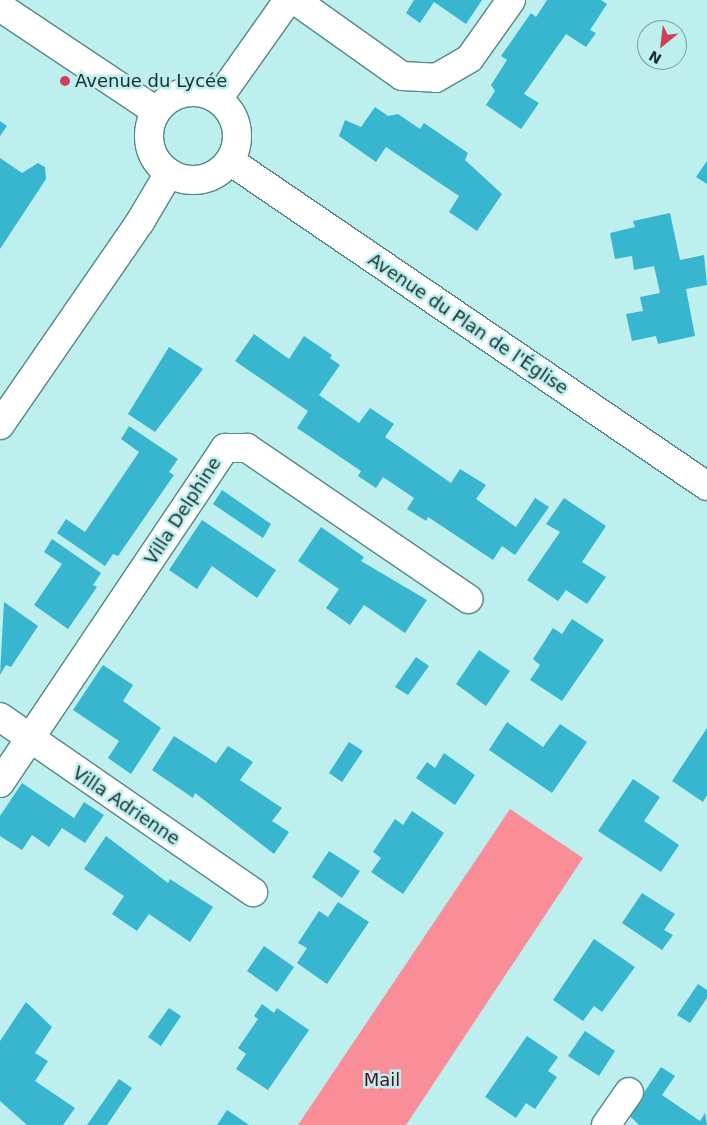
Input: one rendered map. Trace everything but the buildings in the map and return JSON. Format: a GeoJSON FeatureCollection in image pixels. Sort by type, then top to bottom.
{"type":"FeatureCollection","features":[{"type":"Feature","properties":{"kind":"street"},"geometry":{"type":"LineString","coordinates":[[218,99],[288,0]]}},
{"type":"Feature","properties":{"kind":"street"},"geometry":{"type":"LineString","coordinates":[[295,0],[402,76],[436,78],[470,58],[510,0]]}},
{"type":"Feature","properties":{"kind":"street"},"geometry":{"type":"LineString","coordinates":[[0,7],[156,111]]}},
{"type":"Feature","properties":{"kind":"street"},"geometry":{"type":"LineString","coordinates":[[192,91],[218,99],[237,128],[236,149],[230,162],[202,179],[169,173],[158,164],[148,138],[156,111],[166,100],[192,91]]}},
{"type":"Feature","properties":{"kind":"street","name":"Avenue du Plan de l'Église"},"geometry":{"type":"LineString","coordinates":[[230,162],[707,486]]}},
{"type":"Feature","properties":{"kind":"street"},"geometry":{"type":"LineString","coordinates":[[0,425],[140,222],[169,173]]}},
{"type":"Feature","properties":{"kind":"street","name":"Villa Delphine"},"geometry":{"type":"LineString","coordinates":[[30,740],[225,448],[247,448],[468,600]]}},
{"type":"Feature","properties":{"kind":"street","name":"Villa Adrienne"},"geometry":{"type":"LineString","coordinates":[[0,717],[30,740],[253,892]]}},
{"type":"Feature","properties":{"kind":"street"},"geometry":{"type":"LineString","coordinates":[[0,783],[30,740]]}},
{"type":"Feature","properties":{"kind":"street"},"geometry":{"type":"LineString","coordinates":[[606,1125],[630,1092]]}},
{"type":"Feature","properties":{"kind":"green space","name":"Mail"},"geometry":{"type":"Polygon","coordinates":[[[510,809],[583,858],[406,1125],[298,1125],[510,809]]]}},
{"type":"Feature","properties":{"kind":"place","name":"Avenue du Lycée"},"geometry":{"type":"Point","coordinates":[65,81]}}]}
